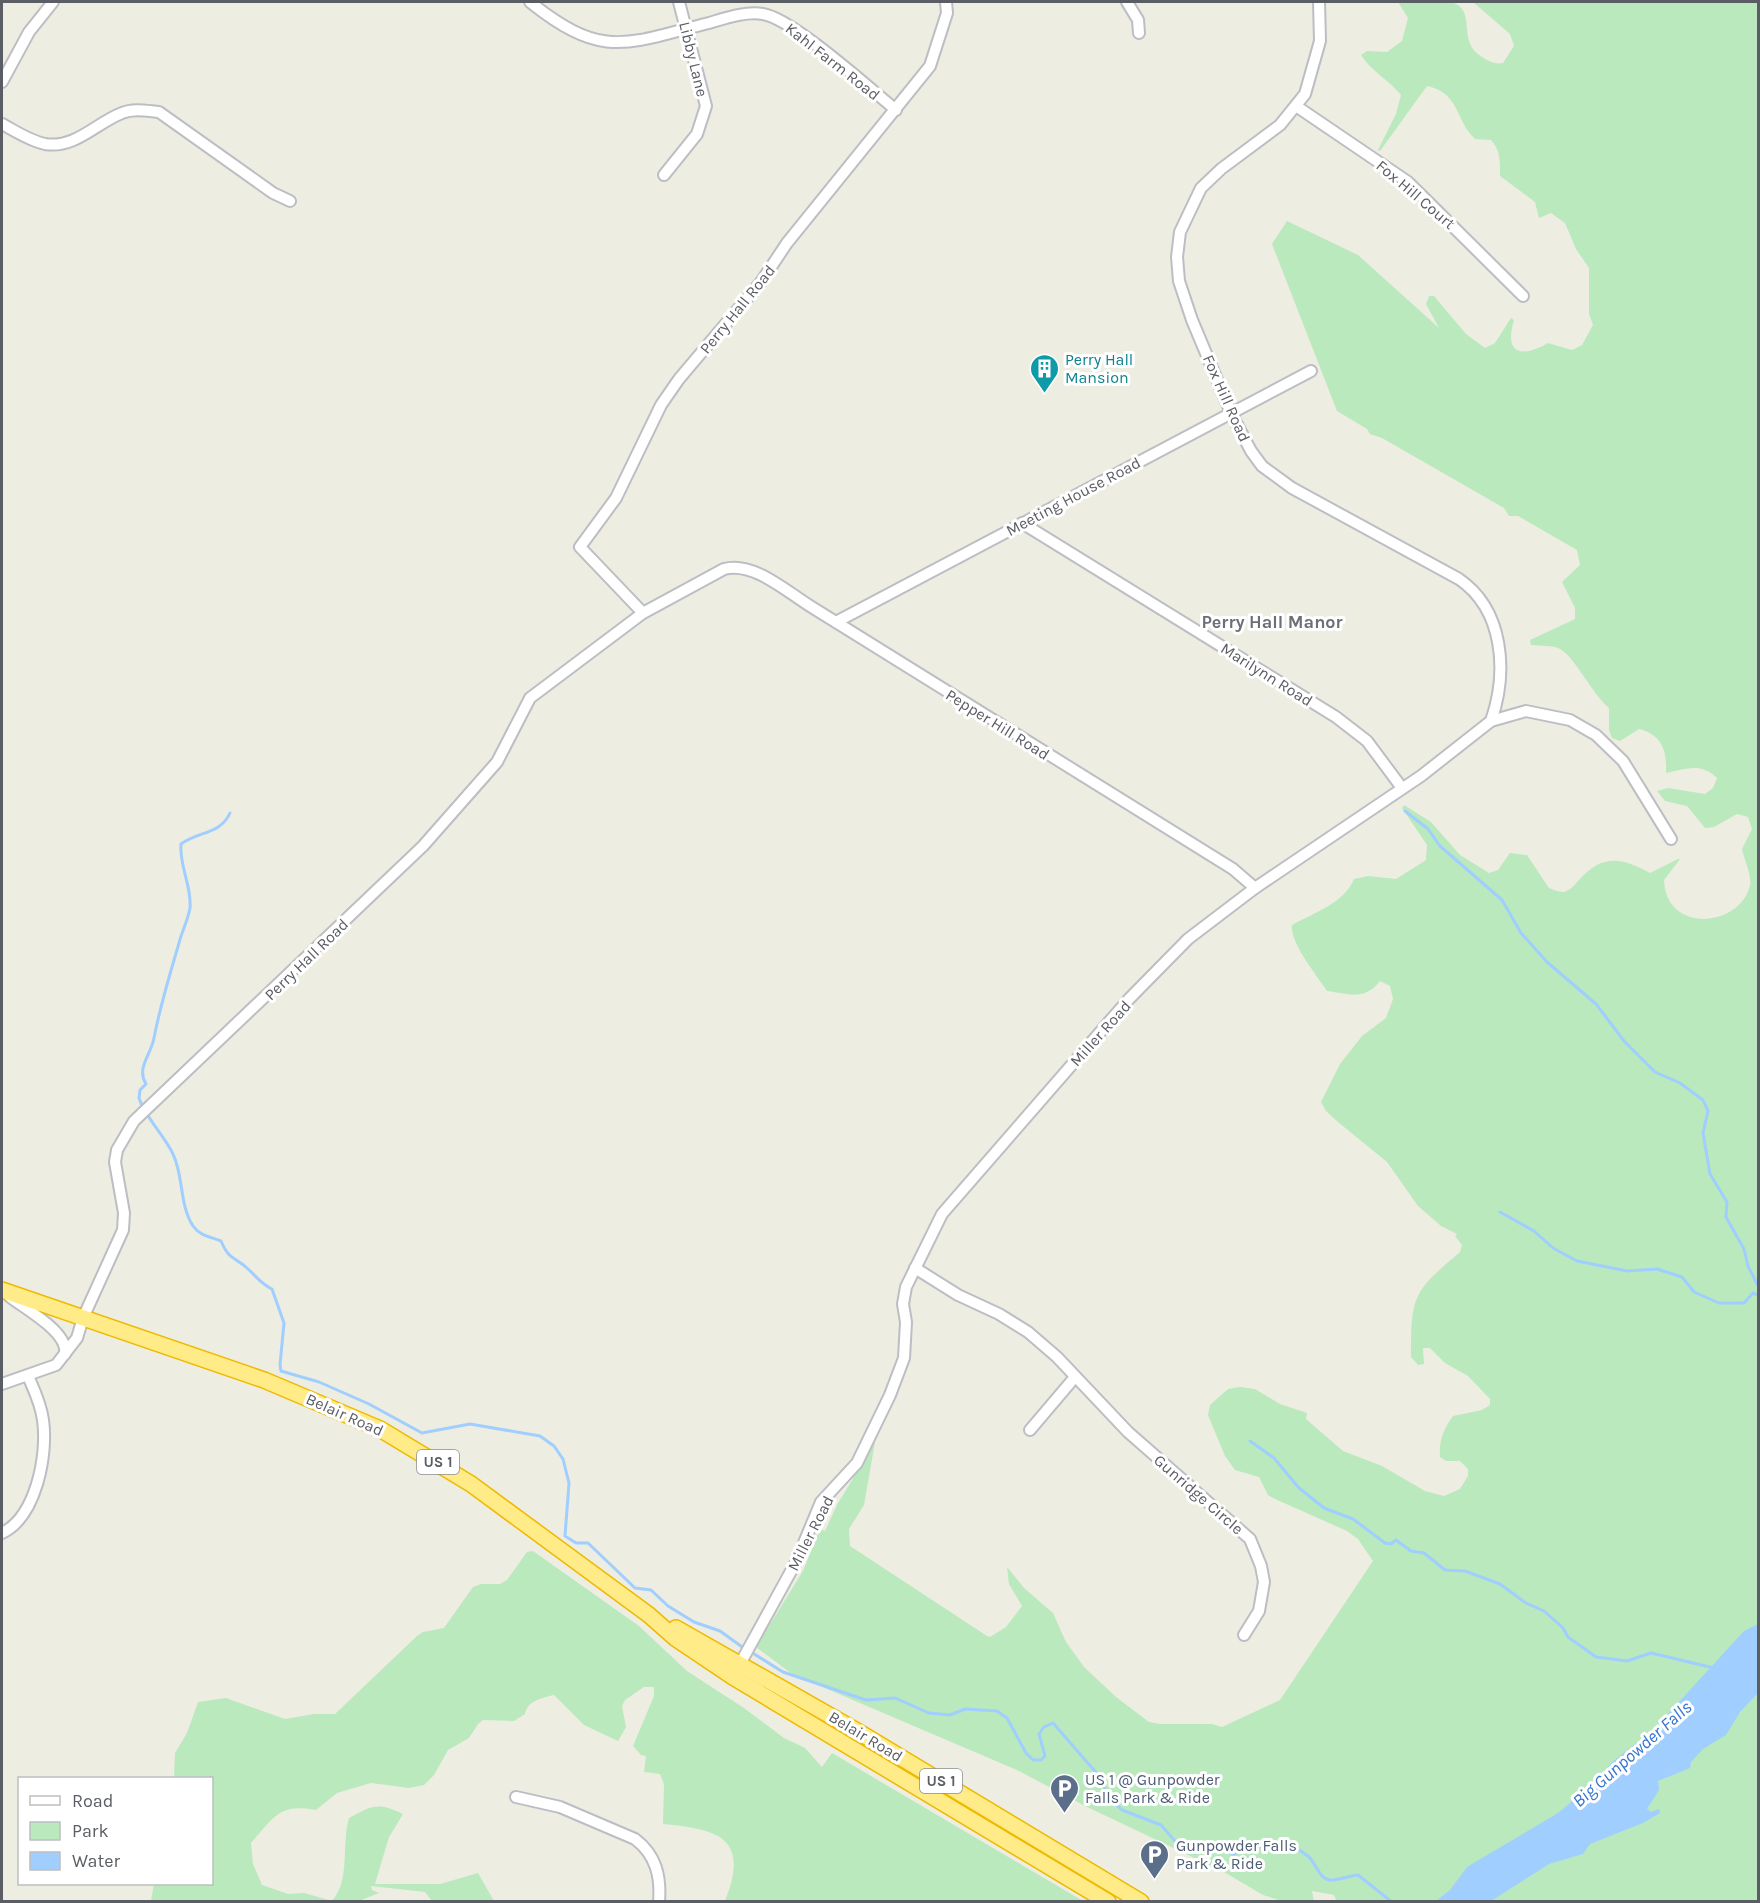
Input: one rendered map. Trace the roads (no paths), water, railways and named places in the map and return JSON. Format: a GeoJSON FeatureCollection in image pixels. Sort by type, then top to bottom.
{"type":"FeatureCollection","features":[{"type":"Feature","properties":{"kind":"highway","name":"Belair Road"},"geometry":{"type":"LineString","coordinates":[[2,1290],[263,1379],[380,1429],[471,1484],[649,1615],[675,1638],[742,1660],[1141,1902]]}},
{"type":"Feature","properties":{"kind":"highway","name":"Belair Road"},"geometry":{"type":"LineString","coordinates":[[742,1660],[1108,1902]]}},
{"type":"Feature","properties":{"kind":"street"},"geometry":{"type":"LineString","coordinates":[[2,82],[28,32],[53,2]]}},
{"type":"Feature","properties":{"kind":"street","name":"Kahl Farm Road"},"geometry":{"type":"LineString","coordinates":[[530,2],[566,29],[609,43],[643,40],[753,13],[773,17],[795,30],[896,110]]}},
{"type":"Feature","properties":{"kind":"street","name":"Libby Lane"},"geometry":{"type":"LineString","coordinates":[[664,175],[697,134],[704,116],[704,96],[679,2]]}},
{"type":"Feature","properties":{"kind":"street","name":"Perry Hall Road"},"geometry":{"type":"LineString","coordinates":[[643,613],[580,547],[616,498],[662,405],[679,379],[761,282],[788,243],[930,66],[947,13],[946,2]]}},
{"type":"Feature","properties":{"kind":"street"},"geometry":{"type":"LineString","coordinates":[[1127,2],[1138,20],[1139,33]]}},
{"type":"Feature","properties":{"kind":"street","name":"Fox Hill Road"},"geometry":{"type":"LineString","coordinates":[[1319,2],[1320,41],[1307,88],[1296,106],[1280,124],[1221,169],[1201,188],[1180,232],[1177,257],[1179,281],[1192,320],[1231,413],[1251,451],[1274,476],[1474,589],[1491,615],[1500,648],[1498,694],[1491,721]]}},
{"type":"Feature","properties":{"kind":"street","name":"Fox Hill Court"},"geometry":{"type":"LineString","coordinates":[[1296,106],[1408,182],[1523,296]]}},
{"type":"Feature","properties":{"kind":"street"},"geometry":{"type":"LineString","coordinates":[[2,124],[36,141],[59,145],[83,135],[122,113],[140,110],[159,112],[273,193],[290,201]]}},
{"type":"Feature","properties":{"kind":"street","name":"Meeting House Road"},"geometry":{"type":"LineString","coordinates":[[836,622],[1311,371]]}},
{"type":"Feature","properties":{"kind":"street","name":"Marilynn Road"},"geometry":{"type":"LineString","coordinates":[[1022,524],[1345,723],[1367,741],[1402,788]]}},
{"type":"Feature","properties":{"kind":"street","name":"Perry Hall Road"},"geometry":{"type":"LineString","coordinates":[[2,1384],[56,1365],[77,1338],[82,1318],[123,1230],[124,1213],[115,1173],[117,1150],[128,1129],[145,1109],[423,846],[497,762],[530,698],[643,613],[714,574],[736,566]]}},
{"type":"Feature","properties":{"kind":"street","name":"Pepper Hill Road"},"geometry":{"type":"LineString","coordinates":[[736,566],[748,569],[836,622],[1233,869],[1255,888]]}},
{"type":"Feature","properties":{"kind":"street","name":"Miller Road"},"geometry":{"type":"LineString","coordinates":[[742,1660],[795,1562],[821,1502],[857,1463],[900,1371],[905,1346],[903,1304],[906,1287],[942,1214],[1129,999],[1188,939],[1255,888],[1468,742],[1491,721],[1526,711],[1551,714],[1586,727],[1623,761],[1671,839]]}},
{"type":"Feature","properties":{"kind":"street","name":"Gunridge Circle"},"geometry":{"type":"LineString","coordinates":[[915,1268],[958,1295],[999,1314],[1028,1332],[1128,1432],[1251,1539],[1262,1566],[1264,1582],[1259,1611],[1244,1635]]}},
{"type":"Feature","properties":{"kind":"street"},"geometry":{"type":"LineString","coordinates":[[2,1290],[54,1329],[64,1342],[65,1354]]}},
{"type":"Feature","properties":{"kind":"street"},"geometry":{"type":"LineString","coordinates":[[2,1533],[14,1526],[29,1507],[43,1454],[43,1418],[28,1376]]}},
{"type":"Feature","properties":{"kind":"street"},"geometry":{"type":"LineString","coordinates":[[1030,1430],[1075,1377]]}},
{"type":"Feature","properties":{"kind":"street"},"geometry":{"type":"LineString","coordinates":[[516,1797],[560,1807],[635,1839],[645,1847],[656,1867],[660,1885],[659,1902]]}},
{"type":"Feature","properties":{"kind":"water","name":"Big Gunpowder Falls"},"geometry":{"type":"Polygon","coordinates":[[[1758,1624],[1758,1693],[1740,1712],[1726,1735],[1703,1749],[1691,1762],[1690,1768],[1658,1781],[1659,1790],[1647,1809],[1651,1812],[1659,1809],[1660,1813],[1643,1823],[1590,1844],[1583,1854],[1549,1864],[1491,1901],[1436,1901],[1450,1890],[1467,1867],[1558,1813],[1599,1779],[1611,1763],[1655,1728],[1744,1631],[1758,1624]]]}},
{"type":"Feature","properties":{"kind":"waterway"},"geometry":{"type":"LineString","coordinates":[[1405,811],[1428,829],[1440,846],[1502,900],[1521,933],[1547,962],[1596,1004],[1624,1041],[1655,1072],[1680,1083],[1703,1100],[1708,1111],[1703,1133],[1710,1174],[1727,1202],[1726,1217],[1744,1249],[1748,1266],[1758,1286]]}},
{"type":"Feature","properties":{"kind":"waterway"},"geometry":{"type":"LineString","coordinates":[[230,813],[226,820],[215,829],[181,844],[190,908],[165,990],[152,1044],[143,1067],[143,1078],[146,1084],[140,1090],[139,1098],[173,1154],[186,1209],[193,1226],[202,1234],[221,1241],[230,1256],[272,1289],[284,1323],[281,1371],[319,1382],[369,1404],[422,1433],[470,1424],[540,1436],[554,1446],[563,1459],[569,1483],[565,1536],[576,1543],[588,1543],[635,1588],[651,1590],[668,1606],[694,1622],[720,1631],[745,1649]]}},
{"type":"Feature","properties":{"kind":"waterway"},"geometry":{"type":"LineString","coordinates":[[1500,1212],[1534,1231],[1553,1248],[1577,1261],[1627,1271],[1657,1269],[1682,1277],[1694,1292],[1719,1303],[1744,1303],[1753,1293],[1758,1295]]}},
{"type":"Feature","properties":{"kind":"waterway"},"geometry":{"type":"LineString","coordinates":[[1250,1441],[1274,1458],[1298,1487],[1324,1508],[1353,1519],[1385,1543],[1391,1544],[1396,1540],[1411,1551],[1424,1553],[1445,1570],[1465,1571],[1500,1584],[1526,1603],[1544,1611],[1563,1628],[1568,1637],[1596,1657],[1627,1661],[1651,1653],[1714,1668]]}},
{"type":"Feature","properties":{"kind":"waterway"},"geometry":{"type":"LineString","coordinates":[[751,1652],[783,1672],[866,1700],[895,1698],[929,1713],[950,1715],[965,1709],[997,1711],[1007,1718],[1026,1753],[1033,1760],[1041,1760],[1045,1756],[1039,1734],[1044,1727],[1053,1723],[1100,1777],[1108,1796],[1122,1810],[1161,1825],[1181,1848],[1195,1853],[1214,1846],[1233,1854],[1261,1846],[1290,1847],[1308,1856],[1326,1879],[1333,1880],[1358,1875],[1392,1902]]}},
{"type":"Feature","properties":{"kind":"place","name":"Perry Hall Mansion"},"geometry":{"type":"Point","coordinates":[1044,394]}},
{"type":"Feature","properties":{"kind":"place","name":"US 1 @ Gunpowder Falls Park & Ride"},"geometry":{"type":"Point","coordinates":[1064,1814]}},
{"type":"Feature","properties":{"kind":"place","name":"Gunpowder Falls Park & Ride"},"geometry":{"type":"Point","coordinates":[1155,1880]}},
{"type":"Feature","properties":{"kind":"district","name":"Perry Hall Manor"},"geometry":{"type":"Point","coordinates":[1272,622]}}]}
